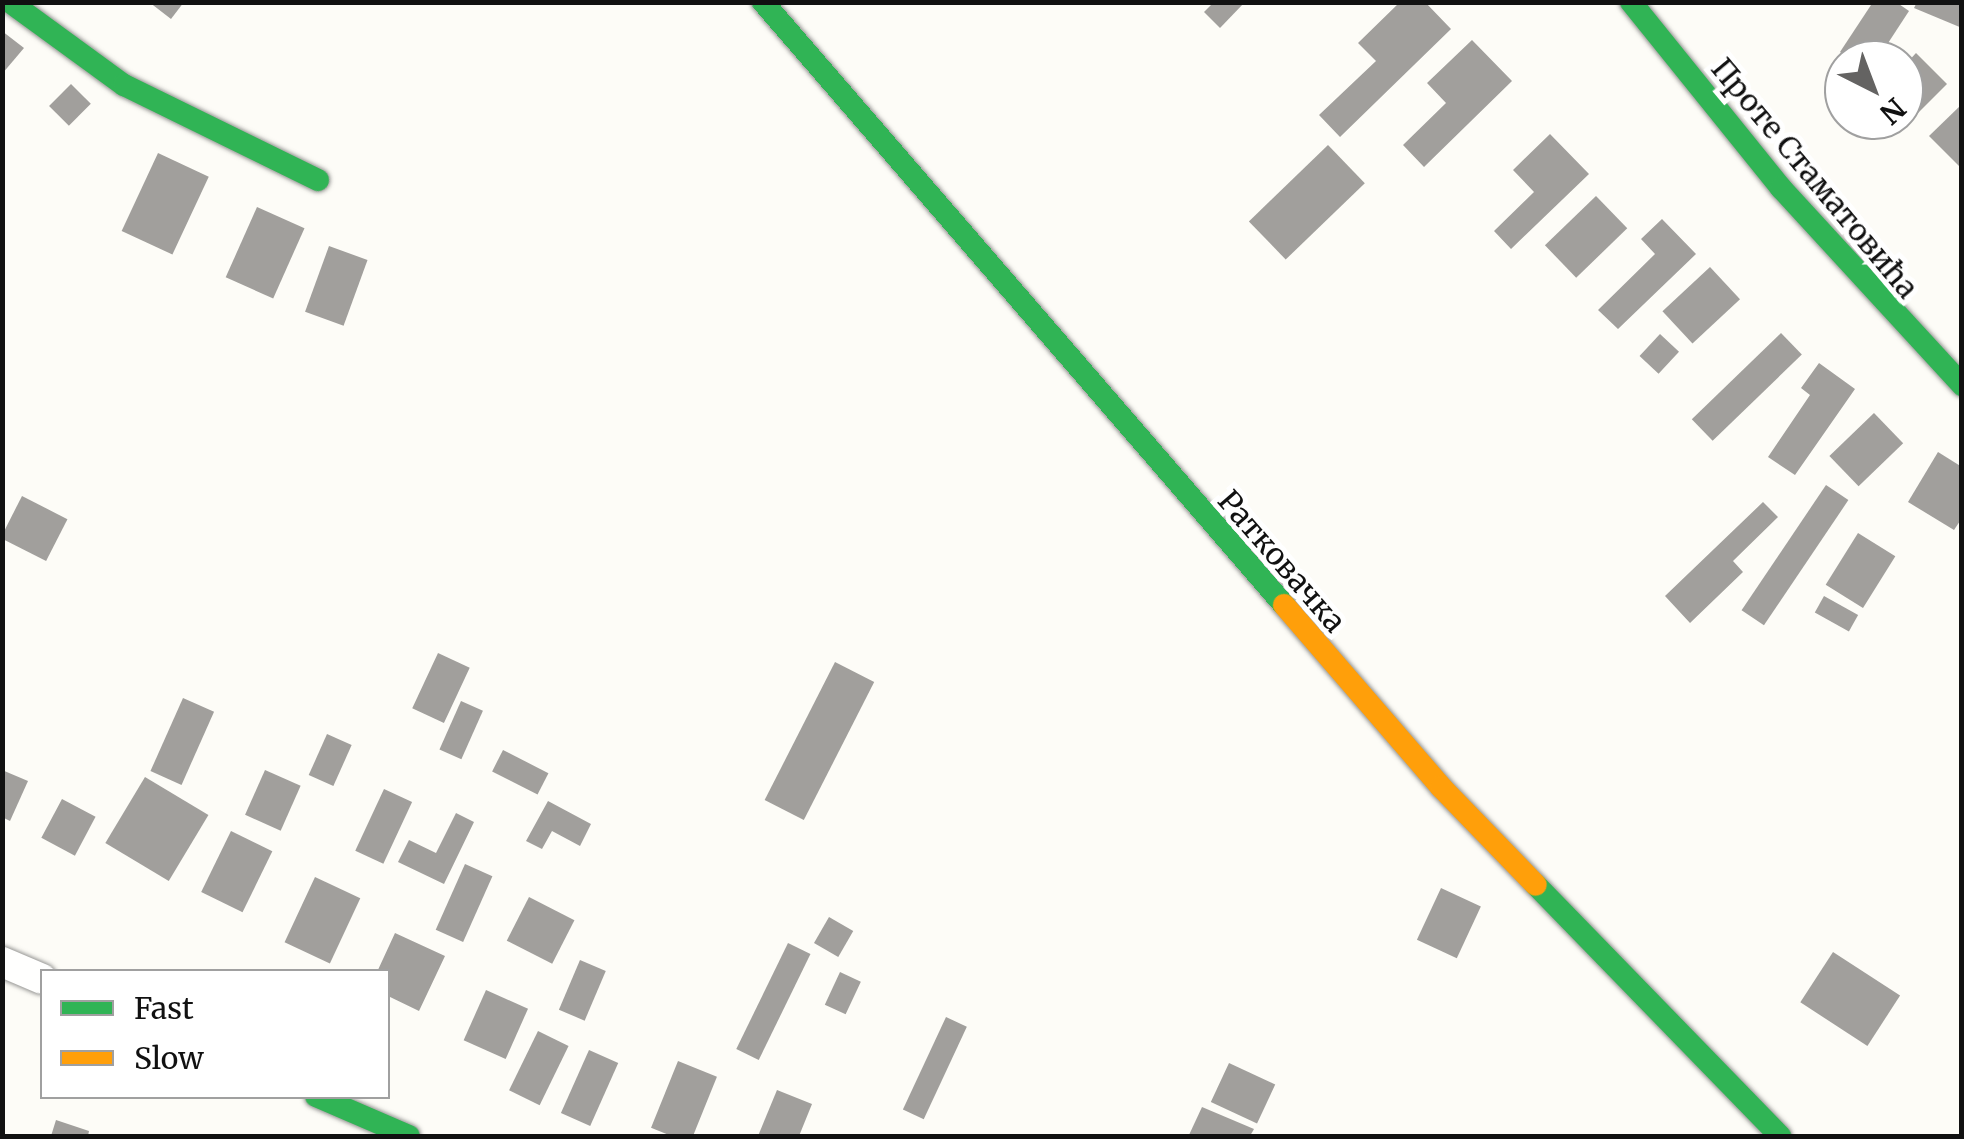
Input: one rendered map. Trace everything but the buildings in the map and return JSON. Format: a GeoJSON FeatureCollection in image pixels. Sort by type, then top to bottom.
{"type":"FeatureCollection","features":[{"type":"Feature","properties":{"kind":"street"},"geometry":{"type":"LineString","coordinates":[[10,2],[136,92],[318,180]]}},
{"type":"Feature","properties":{"kind":"street","name":"Ратковачка"},"geometry":{"type":"LineString","coordinates":[[763,2],[1441,787],[1780,1136]]}},
{"type":"Feature","properties":{"kind":"street","name":"Проте Стаматовића"},"geometry":{"type":"LineString","coordinates":[[1631,2],[1781,188],[1962,385]]}},
{"type":"Feature","properties":{"kind":"street"},"geometry":{"type":"LineString","coordinates":[[2,962],[40,978]]}},
{"type":"Feature","properties":{"kind":"street"},"geometry":{"type":"LineString","coordinates":[[323,1099],[409,1136]]}},
{"type":"Feature","properties":{"kind":"traffic: fast"},"geometry":{"type":"LineString","coordinates":[[10,2],[124,85],[318,180]]}},
{"type":"Feature","properties":{"kind":"traffic: fast"},"geometry":{"type":"LineString","coordinates":[[763,2],[1284,605]]}},
{"type":"Feature","properties":{"kind":"traffic: fast"},"geometry":{"type":"LineString","coordinates":[[1631,2],[1781,188],[1962,385]]}},
{"type":"Feature","properties":{"kind":"traffic: fast"},"geometry":{"type":"LineString","coordinates":[[1536,885],[1780,1136]]}},
{"type":"Feature","properties":{"kind":"traffic: fast"},"geometry":{"type":"LineString","coordinates":[[323,1099],[409,1136]]}},
{"type":"Feature","properties":{"kind":"traffic: slow"},"geometry":{"type":"LineString","coordinates":[[1284,605],[1441,787],[1536,885]]}}]}
